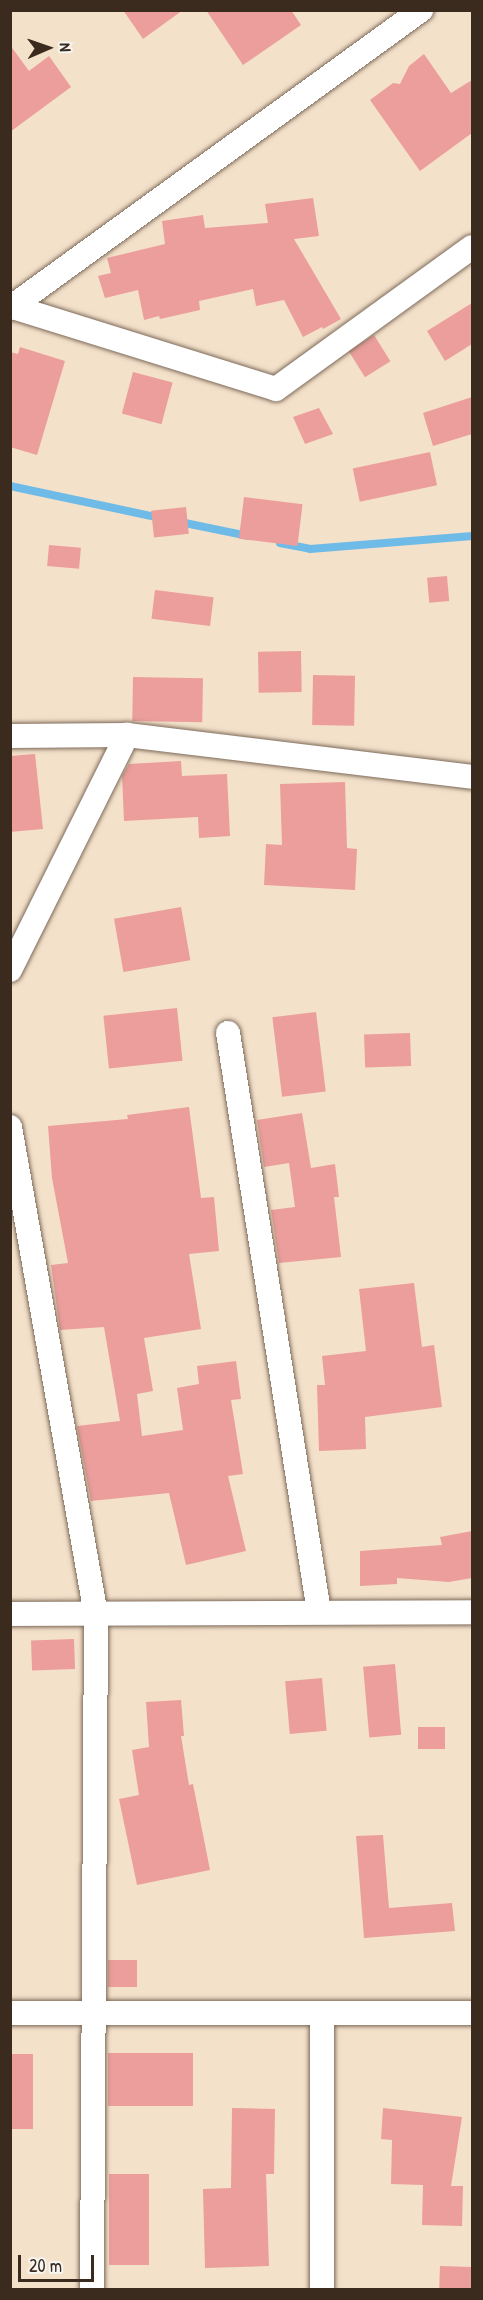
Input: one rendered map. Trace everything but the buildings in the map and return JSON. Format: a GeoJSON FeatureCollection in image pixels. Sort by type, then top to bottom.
{"type":"FeatureCollection","features":[{"type":"Feature","properties":{"kind":"street"},"geometry":{"type":"LineString","coordinates":[[12,308],[421,10]]}},
{"type":"Feature","properties":{"kind":"street"},"geometry":{"type":"LineString","coordinates":[[12,308],[276,389],[472,248]]}},
{"type":"Feature","properties":{"kind":"street"},"geometry":{"type":"LineString","coordinates":[[10,970],[127,735]]}},
{"type":"Feature","properties":{"kind":"street"},"geometry":{"type":"LineString","coordinates":[[10,736],[127,735],[472,777]]}},
{"type":"Feature","properties":{"kind":"street"},"geometry":{"type":"LineString","coordinates":[[228,1033],[319,1612]]}},
{"type":"Feature","properties":{"kind":"street"},"geometry":{"type":"LineString","coordinates":[[10,1127],[96,1614],[92,2289]]}},
{"type":"Feature","properties":{"kind":"street"},"geometry":{"type":"LineString","coordinates":[[10,1614],[472,1612]]}},
{"type":"Feature","properties":{"kind":"street"},"geometry":{"type":"LineString","coordinates":[[10,2013],[472,2013]]}},
{"type":"Feature","properties":{"kind":"street"},"geometry":{"type":"LineString","coordinates":[[322,2013],[322,2289]]}},
{"type":"Feature","properties":{"kind":"waterway"},"geometry":{"type":"LineString","coordinates":[[10,486],[160,518]]}},
{"type":"Feature","properties":{"kind":"waterway"},"geometry":{"type":"LineString","coordinates":[[180,522],[248,536]]}},
{"type":"Feature","properties":{"kind":"waterway"},"geometry":{"type":"LineString","coordinates":[[280,543],[310,549],[472,536]]}}]}
